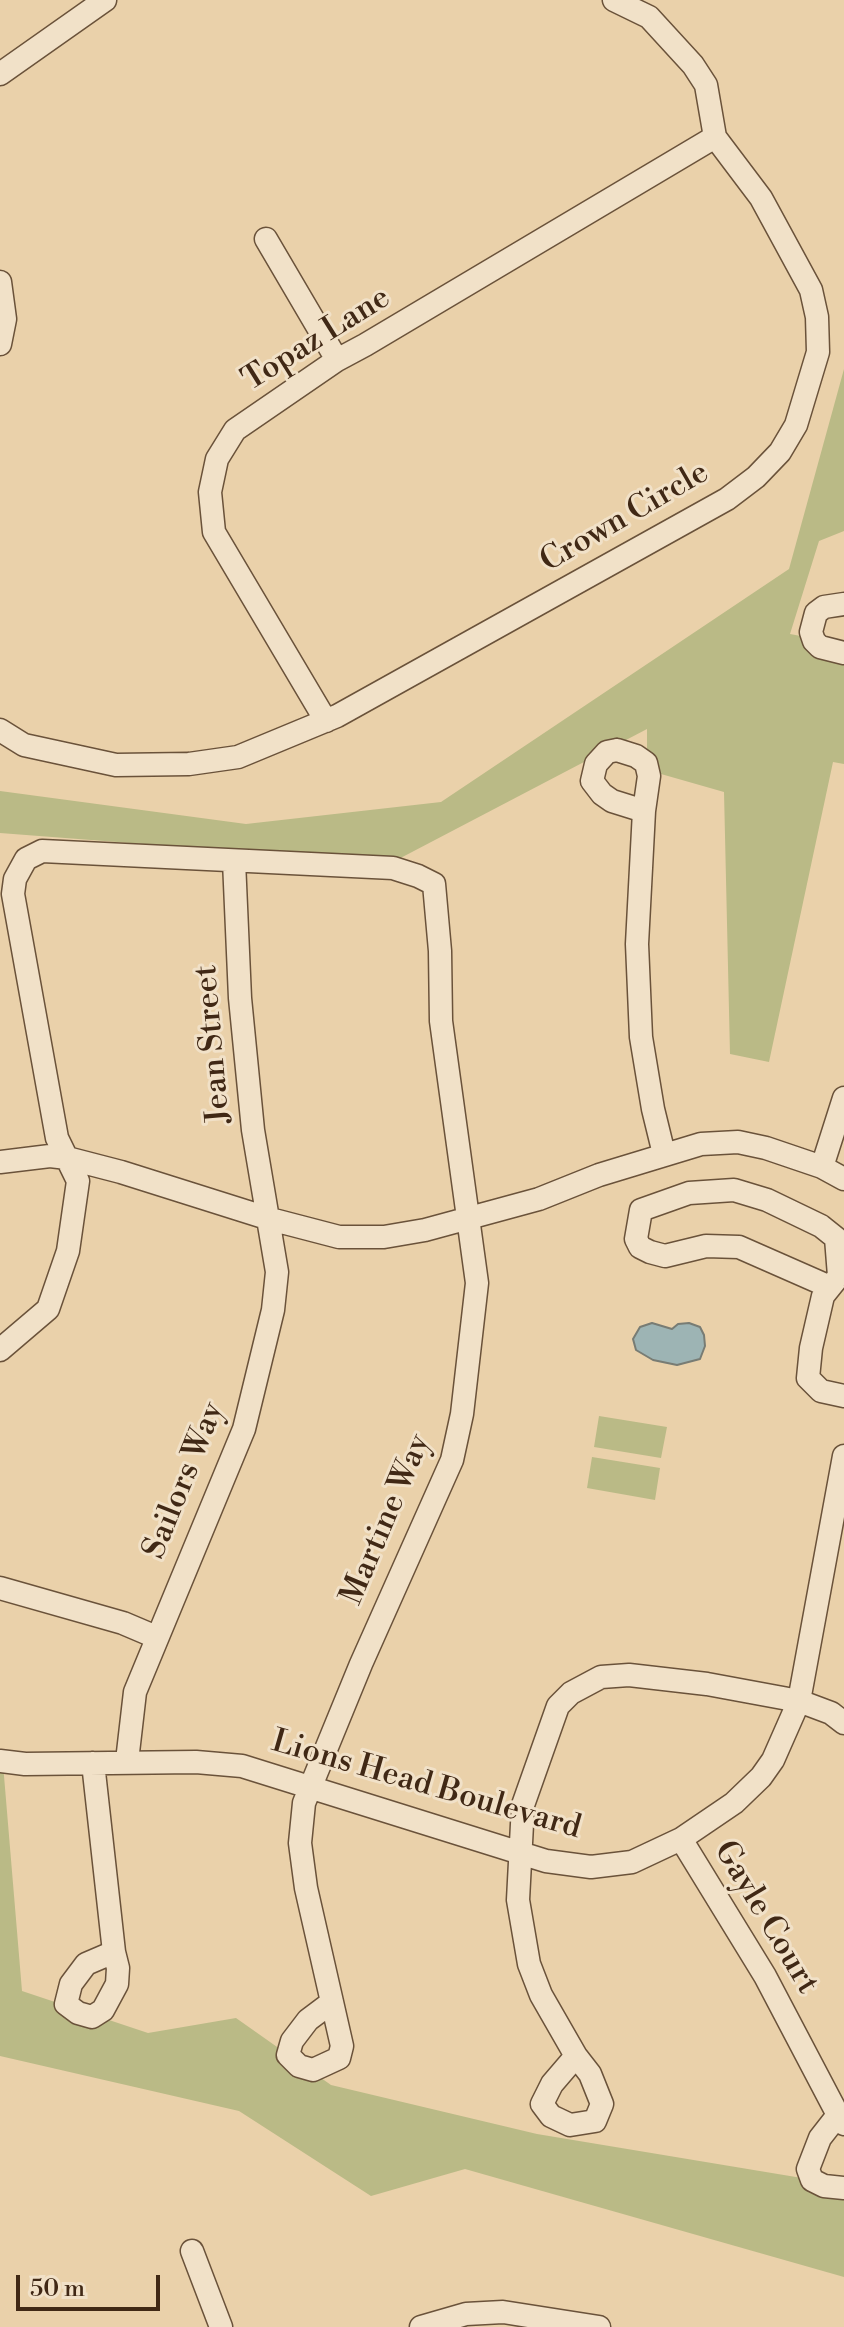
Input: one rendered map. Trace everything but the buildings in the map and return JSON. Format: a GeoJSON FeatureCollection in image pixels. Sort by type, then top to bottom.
{"type":"FeatureCollection","features":[{"type":"Feature","properties":{"kind":"street"},"geometry":{"type":"LineString","coordinates":[[0,74],[105,0]]}},
{"type":"Feature","properties":{"kind":"street","name":"Crown Circle"},"geometry":{"type":"LineString","coordinates":[[0,730],[24,745],[116,765],[189,764],[238,757],[326,721],[727,499],[756,477],[780,452],[796,425],[818,352],[817,317],[811,290],[761,198],[715,137],[706,85],[693,65],[649,17],[614,0]]}},
{"type":"Feature","properties":{"kind":"street","name":"Topaz Lane"},"geometry":{"type":"LineString","coordinates":[[326,721],[214,532],[210,492],[217,459],[235,430],[337,360],[715,137]]}},
{"type":"Feature","properties":{"kind":"street"},"geometry":{"type":"LineString","coordinates":[[266,239],[337,360]]}},
{"type":"Feature","properties":{"kind":"street"},"geometry":{"type":"LineString","coordinates":[[0,282],[5,319],[0,344]]}},
{"type":"Feature","properties":{"kind":"street"},"geometry":{"type":"LineString","coordinates":[[844,604],[824,607],[816,613],[811,632],[820,647],[844,653]]}},
{"type":"Feature","properties":{"kind":"street"},"geometry":{"type":"LineString","coordinates":[[644,811],[637,944],[641,1037],[664,1154]]}},
{"type":"Feature","properties":{"kind":"street"},"geometry":{"type":"LineString","coordinates":[[0,1350],[48,1309],[68,1251],[78,1181],[57,1138],[13,894],[15,879],[26,859],[42,851],[234,861]]}},
{"type":"Feature","properties":{"kind":"street","name":"Martine Way"},"geometry":{"type":"LineString","coordinates":[[234,861],[393,868],[434,884],[440,951],[441,1021],[477,1283],[462,1414],[452,1460],[361,1664],[304,1803],[300,1843],[306,1888],[332,2002]]}},
{"type":"Feature","properties":{"kind":"street","name":"Jean Street"},"geometry":{"type":"LineString","coordinates":[[234,861],[240,998],[253,1130],[270,1219]]}},
{"type":"Feature","properties":{"kind":"street"},"geometry":{"type":"LineString","coordinates":[[822,1167],[844,1098]]}},
{"type":"Feature","properties":{"kind":"street"},"geometry":{"type":"LineString","coordinates":[[0,1162],[50,1156],[67,1158],[339,1237],[384,1237],[425,1230],[539,1199],[599,1175],[701,1144],[738,1142],[766,1148],[822,1167],[844,1179]]}},
{"type":"Feature","properties":{"kind":"street"},"geometry":{"type":"LineString","coordinates":[[838,1280],[739,1247],[706,1246],[665,1256],[650,1252],[640,1247],[636,1239],[641,1210],[689,1193],[734,1190],[767,1200],[821,1226],[836,1238],[838,1280],[823,1296],[811,1348],[808,1378],[821,1391],[844,1396]]}},
{"type":"Feature","properties":{"kind":"street","name":"Sailors Way"},"geometry":{"type":"LineString","coordinates":[[127,1761],[135,1692],[244,1429],[273,1310],[277,1272],[270,1219]]}},
{"type":"Feature","properties":{"kind":"street","name":"Lions Head Boulevard"},"geometry":{"type":"LineString","coordinates":[[0,1761],[25,1764],[196,1762],[242,1766],[546,1861],[591,1867],[632,1862],[681,1839],[734,1803],[761,1777],[773,1760],[799,1701],[844,1456]]}},
{"type":"Feature","properties":{"kind":"street"},"geometry":{"type":"LineString","coordinates":[[0,1588],[123,1623],[156,1637]]}},
{"type":"Feature","properties":{"kind":"street"},"geometry":{"type":"LineString","coordinates":[[576,2056],[541,1995],[529,1964],[518,1900],[523,1805],[558,1706],[571,1693],[601,1677],[629,1675],[707,1684],[799,1701],[831,1713],[844,1723]]}},
{"type":"Feature","properties":{"kind":"street"},"geometry":{"type":"LineString","coordinates":[[93,1763],[114,1952]]}},
{"type":"Feature","properties":{"kind":"street","name":"Gayle Court"},"geometry":{"type":"LineString","coordinates":[[681,1839],[765,1976],[841,2120],[820,2138],[808,2169],[812,2180],[824,2186],[844,2188]]}},
{"type":"Feature","properties":{"kind":"street"},"geometry":{"type":"LineString","coordinates":[[192,2251],[221,2327]]}},
{"type":"Feature","properties":{"kind":"street"},"geometry":{"type":"LineString","coordinates":[[421,2327],[466,2314],[503,2312],[599,2327]]}},
{"type":"Feature","properties":{"kind":"green space"},"geometry":{"type":"Polygon","coordinates":[[[844,369],[844,531],[819,541],[790,634],[844,644],[844,764],[833,762],[769,1062],[730,1054],[724,792],[647,770],[647,729],[391,863],[0,833],[0,791],[246,824],[441,802],[789,569],[844,369]]]}},
{"type":"Feature","properties":{"kind":"green space"},"geometry":{"type":"Polygon","coordinates":[[[599,1416],[667,1427],[661,1458],[594,1447],[599,1416]]]}},
{"type":"Feature","properties":{"kind":"green space"},"geometry":{"type":"Polygon","coordinates":[[[592,1457],[660,1468],[655,1500],[587,1488],[592,1457]]]}},
{"type":"Feature","properties":{"kind":"green space"},"geometry":{"type":"Polygon","coordinates":[[[0,1763],[3,1764],[22,1991],[148,2033],[236,2018],[331,2085],[537,2134],[844,2185],[844,2277],[465,2169],[371,2196],[239,2111],[0,2056],[0,1763]]]}},
{"type":"Feature","properties":{"kind":"water"},"geometry":{"type":"Polygon","coordinates":[[[652,1323],[672,1329],[678,1324],[689,1323],[700,1327],[705,1346],[700,1359],[677,1365],[653,1360],[636,1350],[633,1339],[640,1327],[652,1323]]]}}]}
